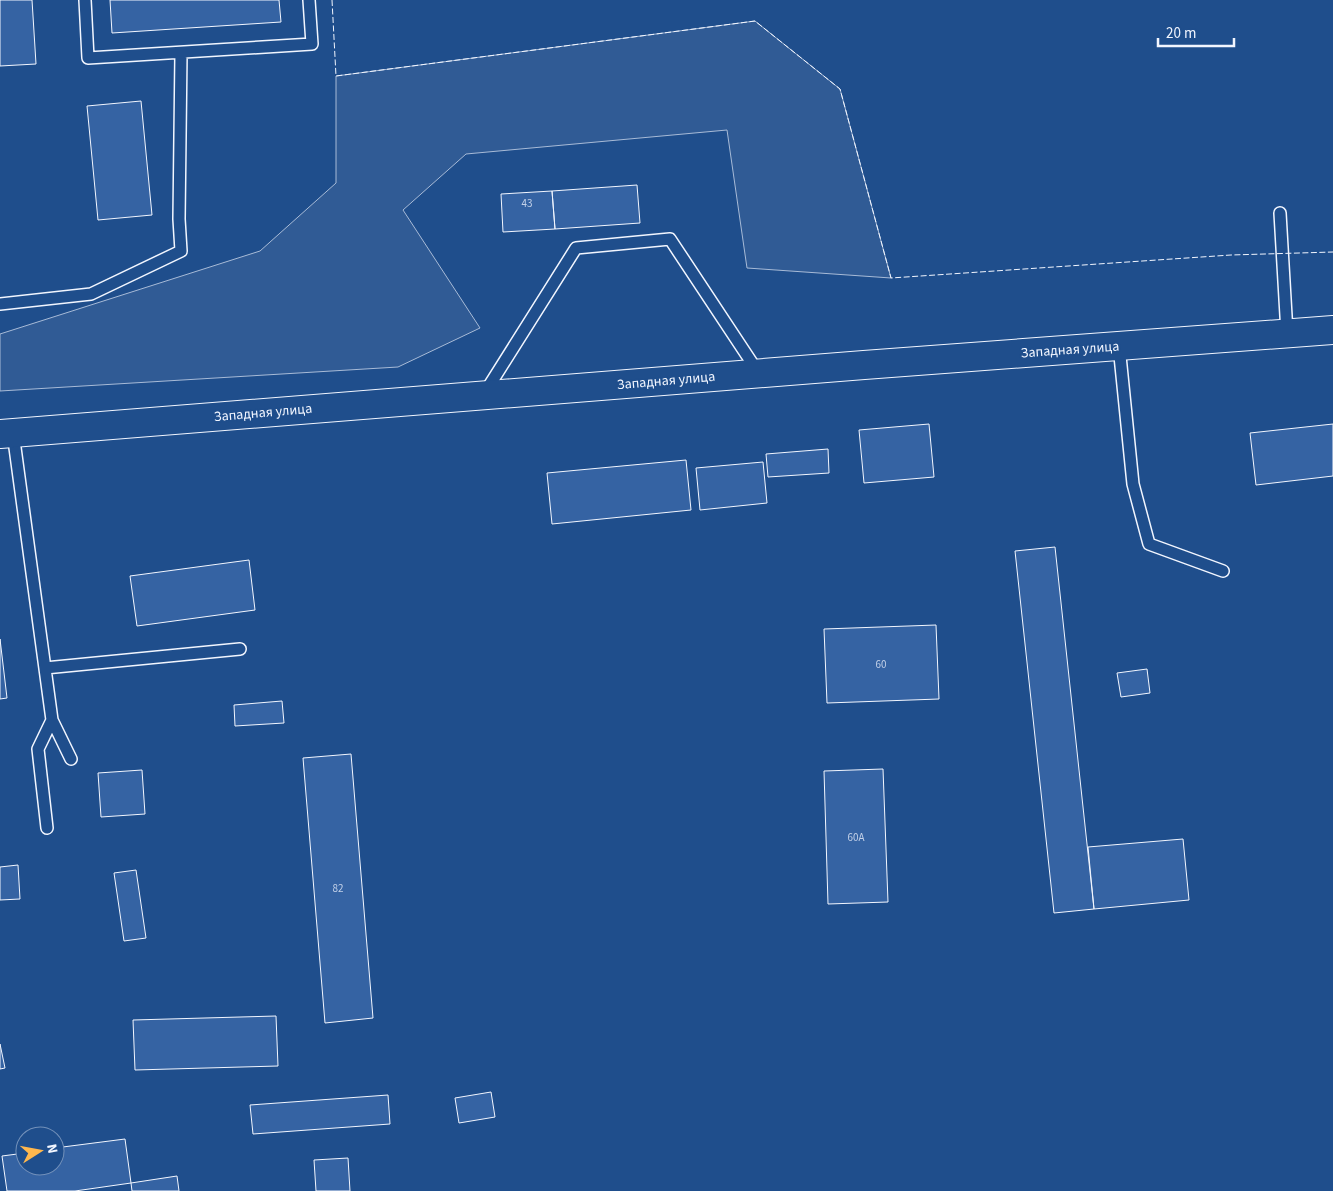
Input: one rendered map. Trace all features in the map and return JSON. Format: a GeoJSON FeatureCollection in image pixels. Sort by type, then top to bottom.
{"type":"FeatureCollection","features":[{"type":"Feature","properties":{"kind":"main road","name":"Западная улица"},"geometry":{"type":"LineString","coordinates":[[7,433],[1333,330]]}},
{"type":"Feature","properties":{"kind":"lane"},"geometry":{"type":"LineString","coordinates":[[85,0],[88,58],[312,44],[309,0]]}},
{"type":"Feature","properties":{"kind":"lane"},"geometry":{"type":"LineString","coordinates":[[0,304],[91,294],[181,251],[179,219],[181,53]]}},
{"type":"Feature","properties":{"kind":"lane"},"geometry":{"type":"LineString","coordinates":[[1280,213],[1287,334]]}},
{"type":"Feature","properties":{"kind":"lane"},"geometry":{"type":"LineString","coordinates":[[483,396],[576,248],[670,239],[758,374]]}},
{"type":"Feature","properties":{"kind":"lane"},"geometry":{"type":"LineString","coordinates":[[1120,346],[1133,484],[1149,544],[1223,571]]}},
{"type":"Feature","properties":{"kind":"lane"},"geometry":{"type":"LineString","coordinates":[[7,433],[52,720],[71,759]]}},
{"type":"Feature","properties":{"kind":"lane"},"geometry":{"type":"LineString","coordinates":[[45,668],[240,649]]}},
{"type":"Feature","properties":{"kind":"lane"},"geometry":{"type":"LineString","coordinates":[[46,828],[38,750],[52,720]]}},
{"type":"Feature","properties":{"kind":"shaded area"},"geometry":{"type":"Polygon","coordinates":[[[755,21],[840,89],[891,278],[747,268],[727,130],[466,154],[403,210],[480,328],[398,367],[0,391],[0,334],[260,251],[336,183],[336,76],[755,21]]]}},
{"type":"Feature","properties":{"kind":"building"},"geometry":{"type":"Polygon","coordinates":[[[0,0],[32,0],[36,64],[0,66],[0,0]]]}},
{"type":"Feature","properties":{"kind":"building"},"geometry":{"type":"Polygon","coordinates":[[[110,0],[279,0],[281,22],[112,33],[110,0]]]}},
{"type":"Feature","properties":{"kind":"building"},"geometry":{"type":"Polygon","coordinates":[[[141,101],[152,215],[98,220],[87,106],[141,101]]]}},
{"type":"Feature","properties":{"kind":"building"},"geometry":{"type":"Polygon","coordinates":[[[637,185],[640,223],[555,229],[552,191],[637,185]]]}},
{"type":"Feature","properties":{"kind":"building"},"geometry":{"type":"Polygon","coordinates":[[[552,191],[555,229],[503,232],[501,194],[552,191]]]}},
{"type":"Feature","properties":{"kind":"building"},"geometry":{"type":"Polygon","coordinates":[[[929,424],[934,477],[864,483],[859,430],[929,424]]]}},
{"type":"Feature","properties":{"kind":"building"},"geometry":{"type":"Polygon","coordinates":[[[1333,424],[1333,476],[1256,485],[1250,433],[1333,424]]]}},
{"type":"Feature","properties":{"kind":"building"},"geometry":{"type":"Polygon","coordinates":[[[828,449],[829,473],[768,477],[766,454],[828,449]]]}},
{"type":"Feature","properties":{"kind":"building"},"geometry":{"type":"Polygon","coordinates":[[[686,460],[691,510],[552,524],[547,473],[686,460]]]}},
{"type":"Feature","properties":{"kind":"building"},"geometry":{"type":"Polygon","coordinates":[[[763,462],[767,503],[700,510],[696,468],[763,462]]]}},
{"type":"Feature","properties":{"kind":"building"},"geometry":{"type":"Polygon","coordinates":[[[1055,547],[1094,909],[1054,913],[1015,551],[1055,547]]]}},
{"type":"Feature","properties":{"kind":"building"},"geometry":{"type":"Polygon","coordinates":[[[249,560],[255,610],[137,626],[130,576],[249,560]]]}},
{"type":"Feature","properties":{"kind":"building"},"geometry":{"type":"Polygon","coordinates":[[[936,625],[939,699],[827,703],[824,629],[936,625]]]}},
{"type":"Feature","properties":{"kind":"building"},"geometry":{"type":"Polygon","coordinates":[[[0,639],[7,698],[0,699],[0,639]]]}},
{"type":"Feature","properties":{"kind":"building"},"geometry":{"type":"Polygon","coordinates":[[[1147,669],[1150,693],[1121,697],[1117,673],[1147,669]]]}},
{"type":"Feature","properties":{"kind":"building"},"geometry":{"type":"Polygon","coordinates":[[[282,701],[284,723],[235,726],[234,705],[282,701]]]}},
{"type":"Feature","properties":{"kind":"building"},"geometry":{"type":"Polygon","coordinates":[[[351,754],[373,1018],[325,1023],[303,758],[351,754]]]}},
{"type":"Feature","properties":{"kind":"building"},"geometry":{"type":"Polygon","coordinates":[[[883,769],[888,902],[828,904],[824,771],[883,769]]]}},
{"type":"Feature","properties":{"kind":"building"},"geometry":{"type":"Polygon","coordinates":[[[142,770],[145,814],[101,817],[98,773],[142,770]]]}},
{"type":"Feature","properties":{"kind":"building"},"geometry":{"type":"Polygon","coordinates":[[[1183,839],[1189,900],[1094,909],[1088,847],[1183,839]]]}},
{"type":"Feature","properties":{"kind":"building"},"geometry":{"type":"Polygon","coordinates":[[[18,865],[20,899],[0,900],[0,867],[18,865]]]}},
{"type":"Feature","properties":{"kind":"building"},"geometry":{"type":"Polygon","coordinates":[[[136,870],[146,938],[124,941],[114,873],[136,870]]]}},
{"type":"Feature","properties":{"kind":"building"},"geometry":{"type":"Polygon","coordinates":[[[276,1016],[278,1066],[135,1070],[133,1020],[276,1016]]]}},
{"type":"Feature","properties":{"kind":"building"},"geometry":{"type":"Polygon","coordinates":[[[0,1044],[5,1068],[0,1069],[0,1044]]]}},
{"type":"Feature","properties":{"kind":"building"},"geometry":{"type":"Polygon","coordinates":[[[491,1092],[495,1117],[459,1123],[455,1098],[491,1092]]]}},
{"type":"Feature","properties":{"kind":"building"},"geometry":{"type":"Polygon","coordinates":[[[388,1095],[390,1124],[253,1134],[250,1105],[388,1095]]]}},
{"type":"Feature","properties":{"kind":"building"},"geometry":{"type":"Polygon","coordinates":[[[125,1139],[131,1183],[75,1191],[7,1191],[2,1156],[15,1154],[15,1176],[65,1176],[65,1147],[125,1139]]]}},
{"type":"Feature","properties":{"kind":"building"},"geometry":{"type":"Polygon","coordinates":[[[348,1158],[350,1191],[316,1191],[314,1160],[348,1158]]]}},
{"type":"Feature","properties":{"kind":"building"},"geometry":{"type":"Polygon","coordinates":[[[177,1176],[179,1191],[132,1191],[131,1183],[177,1176]]]}},
{"type":"Feature","properties":{"kind":"fence"},"geometry":{"type":"LineString","coordinates":[[332,0],[336,76],[755,21],[840,89],[891,278],[1231,255],[1333,252]]}}]}
